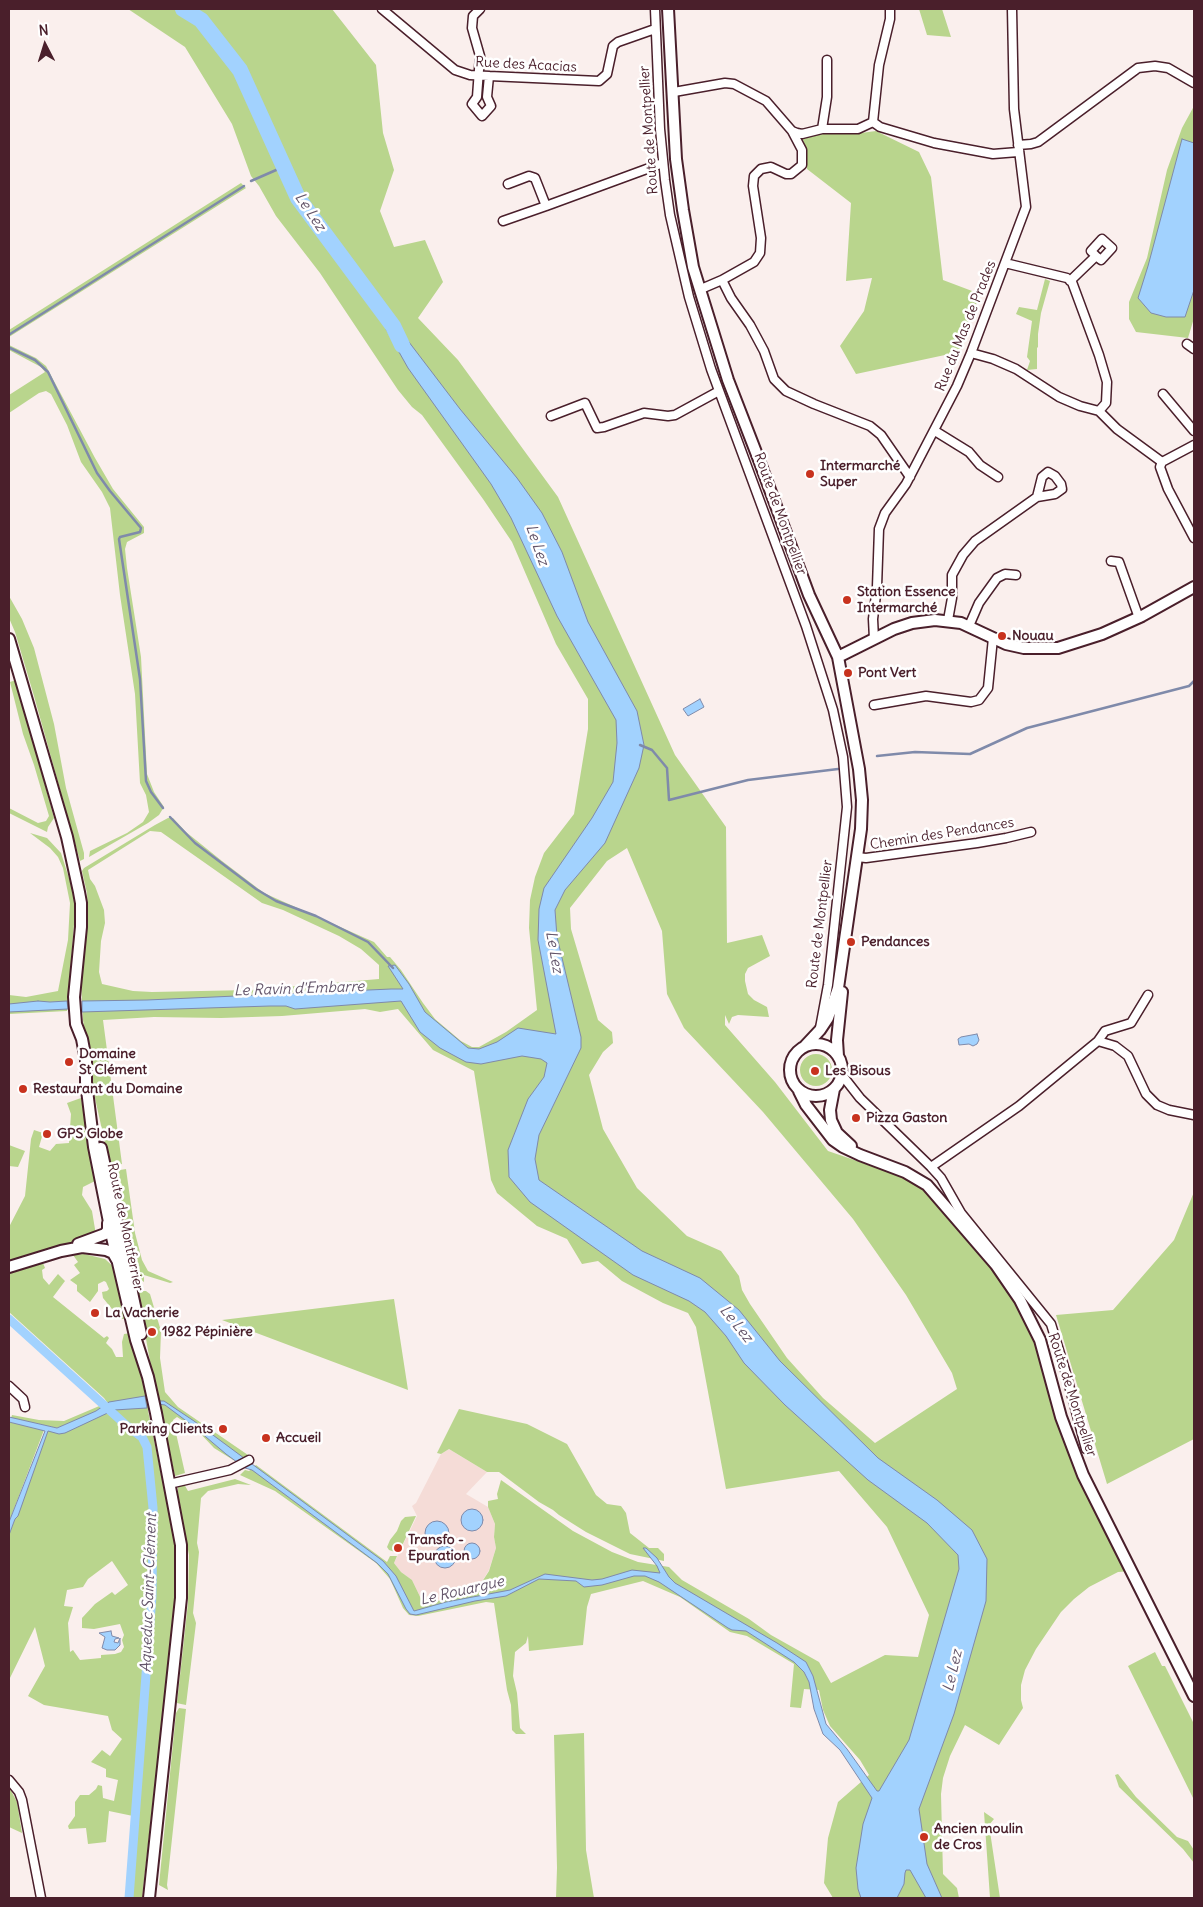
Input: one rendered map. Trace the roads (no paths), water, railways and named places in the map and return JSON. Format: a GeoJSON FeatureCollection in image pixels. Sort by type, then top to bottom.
{"type":"FeatureCollection","features":[{"type":"Feature","properties":{"kind":"main road","name":"Route de Montpellier"},"geometry":{"type":"LineString","coordinates":[[668,9],[679,186],[693,267],[728,380],[808,596],[838,657],[854,734],[862,800],[861,829],[844,959],[837,1040],[838,1056]]}},
{"type":"Feature","properties":{"kind":"main road"},"geometry":{"type":"LineString","coordinates":[[838,657],[894,629],[912,623],[948,620],[969,626],[1006,644],[1024,648],[1058,648],[1102,634],[1139,618],[1194,587]]}},
{"type":"Feature","properties":{"kind":"main road","name":"Route de Montferrier"},"geometry":{"type":"LineString","coordinates":[[9,639],[65,829],[80,892],[81,915],[74,997],[76,1024],[82,1039],[87,1068],[86,1082],[116,1240],[117,1261],[139,1352],[152,1393],[181,1545],[181,1598],[149,1898]]}},
{"type":"Feature","properties":{"kind":"main road","name":"Route de Montpellier"},"geometry":{"type":"LineString","coordinates":[[805,1046],[820,1030],[836,1000],[844,959]]}},
{"type":"Feature","properties":{"kind":"main road"},"geometry":{"type":"LineString","coordinates":[[812,1044],[827,1046],[838,1056],[842,1064],[842,1075],[834,1089],[821,1096],[813,1097],[799,1091],[794,1086],[789,1071],[793,1056],[805,1046],[812,1044]]}},
{"type":"Feature","properties":{"kind":"main road","name":"Route de Montpellier"},"geometry":{"type":"LineString","coordinates":[[834,1089],[830,1110],[831,1120],[837,1133],[860,1155]]}},
{"type":"Feature","properties":{"kind":"main road","name":"Route de Montpellier"},"geometry":{"type":"LineString","coordinates":[[799,1091],[806,1105],[833,1140],[860,1155],[905,1172],[927,1184],[996,1265],[1020,1300],[1040,1340],[1061,1417],[1083,1475],[1194,1696]]}},
{"type":"Feature","properties":{"kind":"main road","name":"Route de Montferrier"},"geometry":{"type":"LineString","coordinates":[[91,1110],[94,1147],[108,1220],[128,1268],[148,1377]]}},
{"type":"Feature","properties":{"kind":"main road"},"geometry":{"type":"LineString","coordinates":[[98,1243],[107,1231],[108,1220]]}},
{"type":"Feature","properties":{"kind":"main road"},"geometry":{"type":"LineString","coordinates":[[9,1267],[61,1251],[116,1240]]}},
{"type":"Feature","properties":{"kind":"main road"},"geometry":{"type":"LineString","coordinates":[[98,1243],[111,1252],[117,1261]]}},
{"type":"Feature","properties":{"kind":"street"},"geometry":{"type":"LineString","coordinates":[[480,9],[473,16],[472,28],[480,56],[477,97],[472,104],[482,116],[491,106],[487,97],[489,76]]}},
{"type":"Feature","properties":{"kind":"street","name":"Route de Montpellier"},"geometry":{"type":"LineString","coordinates":[[654,9],[663,163],[670,215],[688,296],[719,392],[806,624],[832,710],[843,757],[847,806],[828,985],[820,1030]]}},
{"type":"Feature","properties":{"kind":"street"},"geometry":{"type":"LineString","coordinates":[[873,122],[879,65],[890,19],[890,9]]}},
{"type":"Feature","properties":{"kind":"street","name":"Rue du Mas de Prades"},"geometry":{"type":"LineString","coordinates":[[874,639],[873,619],[877,587],[879,529],[885,513],[910,477],[935,431],[971,353],[1026,207],[1014,109],[1012,9]]}},
{"type":"Feature","properties":{"kind":"street","name":"Rue des Acacias"},"geometry":{"type":"LineString","coordinates":[[385,11],[455,70],[462,73],[489,76],[599,81],[607,74],[613,46],[618,42],[655,29]]}},
{"type":"Feature","properties":{"kind":"street"},"geometry":{"type":"LineString","coordinates":[[822,129],[827,97],[828,60]]}},
{"type":"Feature","properties":{"kind":"street"},"geometry":{"type":"LineString","coordinates":[[873,122],[880,127],[934,143],[993,154],[1018,149],[1038,142],[1138,68],[1155,66],[1168,68],[1194,83]]}},
{"type":"Feature","properties":{"kind":"street"},"geometry":{"type":"LineString","coordinates":[[674,92],[725,83],[734,84],[766,101],[792,132],[802,150],[802,165],[791,174],[786,174],[770,167],[761,169],[754,176],[753,191],[761,238],[760,253],[754,262],[722,280],[701,288]]}},
{"type":"Feature","properties":{"kind":"street"},"geometry":{"type":"LineString","coordinates":[[792,132],[802,134],[822,129],[858,129],[873,122]]}},
{"type":"Feature","properties":{"kind":"street"},"geometry":{"type":"LineString","coordinates":[[503,221],[663,163]]}},
{"type":"Feature","properties":{"kind":"street"},"geometry":{"type":"LineString","coordinates":[[508,184],[530,176],[535,178],[546,206]]}},
{"type":"Feature","properties":{"kind":"street"},"geometry":{"type":"LineString","coordinates":[[1070,280],[1096,256]]}},
{"type":"Feature","properties":{"kind":"street"},"geometry":{"type":"LineString","coordinates":[[1005,263],[1070,280]]}},
{"type":"Feature","properties":{"kind":"street"},"geometry":{"type":"LineString","coordinates":[[722,280],[731,298],[750,325],[764,350],[774,379],[786,391],[870,426],[880,435],[910,477]]}},
{"type":"Feature","properties":{"kind":"street"},"geometry":{"type":"LineString","coordinates":[[1070,280],[1099,355],[1107,382],[1106,403],[1099,411]]}},
{"type":"Feature","properties":{"kind":"street"},"geometry":{"type":"LineString","coordinates":[[971,353],[993,359],[1016,369],[1059,397],[1099,411],[1117,429],[1162,462]]}},
{"type":"Feature","properties":{"kind":"street"},"geometry":{"type":"LineString","coordinates":[[550,416],[585,403],[597,428],[644,413],[675,415],[719,392]]}},
{"type":"Feature","properties":{"kind":"street"},"geometry":{"type":"LineString","coordinates":[[1163,394],[1194,432]]}},
{"type":"Feature","properties":{"kind":"street"},"geometry":{"type":"LineString","coordinates":[[935,431],[969,452],[980,465],[998,476]]}},
{"type":"Feature","properties":{"kind":"street"},"geometry":{"type":"LineString","coordinates":[[1194,445],[1162,462],[1160,467],[1168,489],[1194,538]]}},
{"type":"Feature","properties":{"kind":"street"},"geometry":{"type":"LineString","coordinates":[[948,620],[952,598],[952,575],[963,555],[975,541],[1038,497]]}},
{"type":"Feature","properties":{"kind":"street"},"geometry":{"type":"LineString","coordinates":[[1111,561],[1119,562],[1139,618]]}},
{"type":"Feature","properties":{"kind":"street"},"geometry":{"type":"LineString","coordinates":[[969,626],[979,603],[997,578],[1005,574],[1016,575]]}},
{"type":"Feature","properties":{"kind":"street"},"geometry":{"type":"LineString","coordinates":[[874,705],[926,696],[971,702],[979,700],[984,696],[988,688],[992,638]]}},
{"type":"Feature","properties":{"kind":"street","name":"Chemin des Pendances"},"geometry":{"type":"LineString","coordinates":[[857,856],[866,858],[986,841],[1031,832]]}},
{"type":"Feature","properties":{"kind":"street"},"geometry":{"type":"LineString","coordinates":[[931,1167],[1019,1106],[1098,1041],[1104,1031],[1131,1023],[1148,995]]}},
{"type":"Feature","properties":{"kind":"street"},"geometry":{"type":"LineString","coordinates":[[1098,1041],[1114,1046],[1128,1056],[1146,1094],[1157,1105],[1169,1110],[1194,1115]]}},
{"type":"Feature","properties":{"kind":"street"},"geometry":{"type":"LineString","coordinates":[[842,1075],[866,1104],[941,1178],[961,1213],[1051,1324],[1086,1449]]}},
{"type":"Feature","properties":{"kind":"street"},"geometry":{"type":"LineString","coordinates":[[9,1386],[22,1399],[25,1407]]}},
{"type":"Feature","properties":{"kind":"street"},"geometry":{"type":"LineString","coordinates":[[169,1484],[230,1470],[242,1466],[249,1460]]}},
{"type":"Feature","properties":{"kind":"street"},"geometry":{"type":"LineString","coordinates":[[9,1780],[19,1792],[22,1800],[41,1898]]}},
{"type":"Feature","properties":{"kind":"water"},"geometry":{"type":"Polygon","coordinates":[[[1182,139],[1194,143],[1194,290],[1185,317],[1166,317],[1151,313],[1138,298],[1182,139]]]}},
{"type":"Feature","properties":{"kind":"water"},"geometry":{"type":"Polygon","coordinates":[[[396,325],[460,409],[517,478],[542,513],[562,552],[588,622],[637,711],[644,745],[639,768],[605,843],[565,890],[555,910],[557,937],[581,1037],[581,1048],[539,1135],[535,1159],[539,1180],[642,1251],[700,1278],[739,1310],[780,1361],[878,1458],[937,1500],[972,1530],[987,1559],[986,1601],[954,1714],[919,1809],[927,1864],[942,1898],[926,1898],[910,1870],[906,1870],[904,1884],[897,1898],[861,1898],[856,1868],[863,1824],[872,1798],[840,1750],[823,1734],[814,1709],[809,1682],[804,1672],[794,1662],[746,1631],[728,1628],[659,1582],[645,1576],[634,1576],[602,1585],[584,1587],[576,1581],[539,1579],[506,1596],[475,1601],[416,1615],[410,1614],[388,1574],[377,1563],[252,1470],[245,1468],[226,1454],[165,1405],[158,1404],[157,1401],[164,1401],[194,1421],[383,1561],[396,1576],[414,1611],[446,1602],[510,1590],[545,1574],[592,1580],[632,1570],[660,1573],[643,1548],[646,1548],[657,1558],[675,1583],[806,1662],[813,1676],[826,1724],[847,1749],[877,1791],[879,1791],[909,1740],[959,1569],[958,1555],[927,1523],[868,1480],[785,1405],[744,1363],[726,1336],[705,1312],[689,1301],[633,1275],[530,1202],[509,1177],[508,1150],[528,1099],[544,1077],[547,1063],[541,1059],[522,1056],[481,1064],[466,1062],[440,1048],[420,1032],[401,1001],[295,1009],[286,1006],[270,1006],[82,1012],[82,1001],[403,989],[388,966],[395,965],[409,984],[425,1012],[468,1048],[479,1049],[497,1042],[518,1028],[556,1034],[538,940],[539,909],[544,888],[592,818],[613,782],[617,743],[616,720],[557,616],[511,518],[491,484],[408,368],[386,329],[396,325]]]}},
{"type":"Feature","properties":{"kind":"water"},"geometry":{"type":"Polygon","coordinates":[[[700,699],[704,707],[688,716],[683,709],[700,699]]]}},
{"type":"Feature","properties":{"kind":"water"},"geometry":{"type":"Polygon","coordinates":[[[67,1001],[68,1009],[9,1012],[9,1004],[67,1001]]]}},
{"type":"Feature","properties":{"kind":"water"},"geometry":{"type":"Polygon","coordinates":[[[977,1034],[979,1040],[977,1044],[973,1046],[969,1044],[959,1045],[958,1039],[961,1037],[977,1034]]]}},
{"type":"Feature","properties":{"kind":"water"},"geometry":{"type":"Polygon","coordinates":[[[145,1396],[147,1408],[114,1410],[65,1433],[59,1434],[48,1431],[18,1516],[9,1535],[9,1522],[45,1431],[9,1422],[9,1417],[57,1428],[96,1411],[109,1402],[145,1396]]]}},
{"type":"Feature","properties":{"kind":"water"},"geometry":{"type":"Polygon","coordinates":[[[472,1509],[482,1516],[483,1520],[476,1530],[472,1531],[462,1524],[461,1520],[468,1510],[472,1509]]]}},
{"type":"Feature","properties":{"kind":"water"},"geometry":{"type":"Polygon","coordinates":[[[437,1521],[446,1524],[449,1533],[446,1542],[437,1545],[428,1542],[425,1533],[428,1524],[437,1521]]]}},
{"type":"Feature","properties":{"kind":"water"},"geometry":{"type":"Polygon","coordinates":[[[472,1543],[478,1545],[480,1551],[478,1557],[472,1559],[466,1557],[464,1551],[466,1545],[472,1543]]]}},
{"type":"Feature","properties":{"kind":"water"},"geometry":{"type":"Polygon","coordinates":[[[445,1546],[453,1549],[456,1557],[453,1565],[445,1568],[437,1565],[434,1557],[437,1549],[445,1546]]]}},
{"type":"Feature","properties":{"kind":"water"},"geometry":{"type":"Polygon","coordinates":[[[111,1631],[112,1636],[119,1638],[115,1639],[114,1642],[118,1643],[120,1638],[120,1645],[115,1650],[107,1650],[102,1648],[105,1637],[99,1633],[111,1631]]]}},
{"type":"Feature","properties":{"kind":"waterway","name":"Le Lez"},"geometry":{"type":"LineString","coordinates":[[183,9],[201,20],[240,70],[298,198],[393,326],[402,345]]}},
{"type":"Feature","properties":{"kind":"waterway"},"geometry":{"type":"LineString","coordinates":[[251,181],[283,167]]}},
{"type":"Feature","properties":{"kind":"waterway"},"geometry":{"type":"LineString","coordinates":[[10,334],[244,186]]}},
{"type":"Feature","properties":{"kind":"waterway"},"geometry":{"type":"LineString","coordinates":[[10,348],[35,360],[48,372],[97,473],[141,528],[140,532],[120,537],[119,539],[140,679],[146,781],[151,792],[163,808]]}},
{"type":"Feature","properties":{"kind":"waterway"},"geometry":{"type":"LineString","coordinates":[[877,756],[915,752],[970,754],[1027,728],[1189,686],[1194,681]]}},
{"type":"Feature","properties":{"kind":"waterway"},"geometry":{"type":"LineString","coordinates":[[640,745],[652,750],[667,768],[669,800],[748,780],[838,769]]}},
{"type":"Feature","properties":{"kind":"waterway"},"geometry":{"type":"LineString","coordinates":[[170,817],[195,843],[256,889],[276,901],[316,916],[368,942],[393,968]]}},
{"type":"Feature","properties":{"kind":"waterway","name":"Aqueduc Saint-Clément"},"geometry":{"type":"LineString","coordinates":[[9,1319],[127,1426],[142,1437],[147,1447],[153,1508],[152,1596],[129,1898]]}},
{"type":"Feature","properties":{"kind":"place","name":"Intermarché Super"},"geometry":{"type":"Point","coordinates":[810,474]}},
{"type":"Feature","properties":{"kind":"place","name":"Station Essence Intermarché"},"geometry":{"type":"Point","coordinates":[847,600]}},
{"type":"Feature","properties":{"kind":"place","name":"Nouau"},"geometry":{"type":"Point","coordinates":[1002,636]}},
{"type":"Feature","properties":{"kind":"place","name":"Pont Vert"},"geometry":{"type":"Point","coordinates":[848,673]}},
{"type":"Feature","properties":{"kind":"place","name":"Pendances"},"geometry":{"type":"Point","coordinates":[851,942]}},
{"type":"Feature","properties":{"kind":"place","name":"Domaine St Clément"},"geometry":{"type":"Point","coordinates":[69,1062]}},
{"type":"Feature","properties":{"kind":"place","name":"Les Bisous"},"geometry":{"type":"Point","coordinates":[815,1071]}},
{"type":"Feature","properties":{"kind":"place","name":"Restaurant du Domaine"},"geometry":{"type":"Point","coordinates":[23,1089]}},
{"type":"Feature","properties":{"kind":"place","name":"Pizza Gaston"},"geometry":{"type":"Point","coordinates":[856,1118]}},
{"type":"Feature","properties":{"kind":"place","name":"GPS Globe"},"geometry":{"type":"Point","coordinates":[47,1134]}},
{"type":"Feature","properties":{"kind":"place","name":"La Vacherie"},"geometry":{"type":"Point","coordinates":[95,1313]}},
{"type":"Feature","properties":{"kind":"place","name":"1982 Pépinière"},"geometry":{"type":"Point","coordinates":[152,1332]}},
{"type":"Feature","properties":{"kind":"place","name":"Parking Clients"},"geometry":{"type":"Point","coordinates":[223,1429]}},
{"type":"Feature","properties":{"kind":"place","name":"Accueil"},"geometry":{"type":"Point","coordinates":[266,1438]}},
{"type":"Feature","properties":{"kind":"place","name":"Transfo - Epuration"},"geometry":{"type":"Point","coordinates":[398,1548]}},
{"type":"Feature","properties":{"kind":"place","name":"Ancien moulin de Cros"},"geometry":{"type":"Point","coordinates":[924,1837]}},
{"type":"Feature","properties":{"kind":"water label","name":"Le Ravin d'Embarre"},"geometry":{"type":"Point","coordinates":[299,989]}},
{"type":"Feature","properties":{"kind":"water label","name":"Le Rouargue"},"geometry":{"type":"Point","coordinates":[462,1591]}}]}
